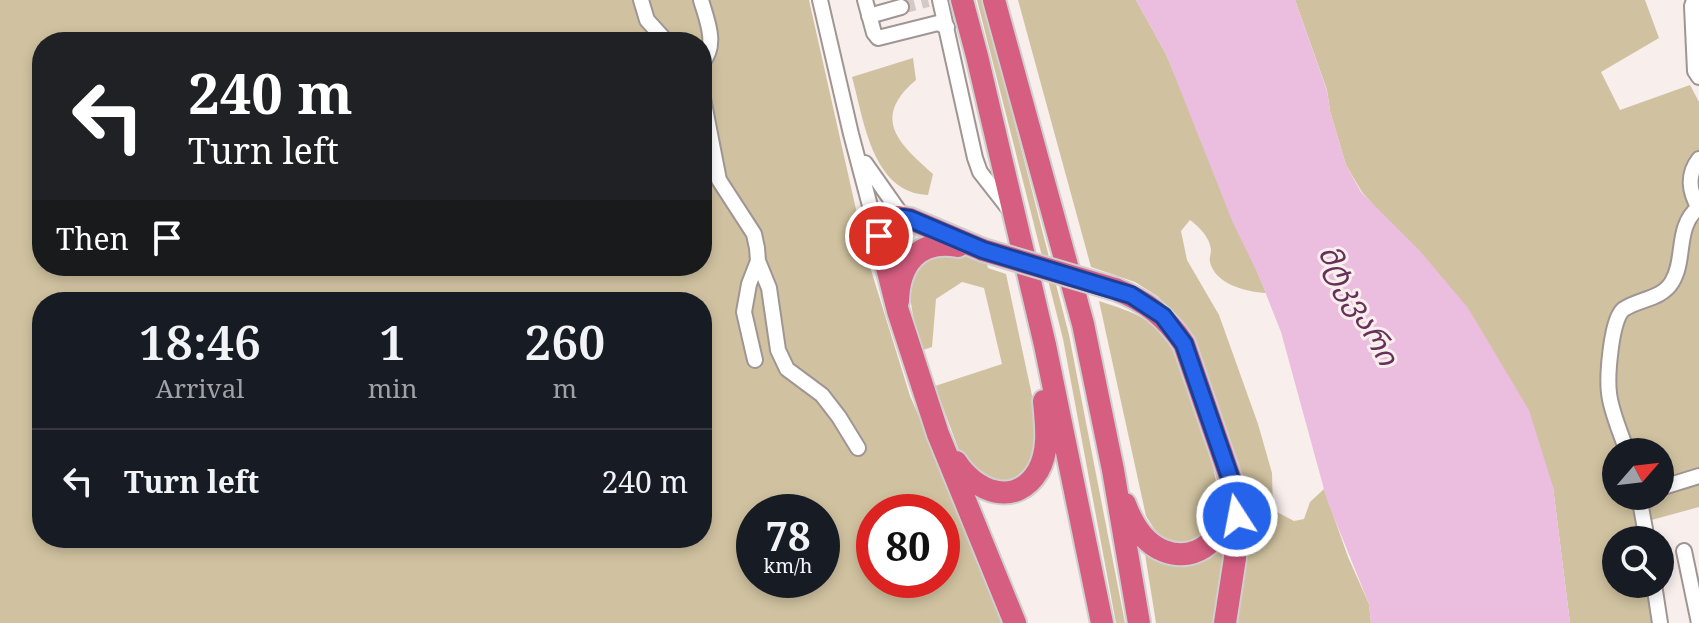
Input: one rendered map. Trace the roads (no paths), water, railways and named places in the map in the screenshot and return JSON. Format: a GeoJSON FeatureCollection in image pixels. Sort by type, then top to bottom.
{"type":"FeatureCollection","features":[{"type":"Feature","properties":{"kind":"highway"},"geometry":{"type":"LineString","coordinates":[[962,0],[1045,345],[1102,623]]}},
{"type":"Feature","properties":{"kind":"highway"},"geometry":{"type":"LineString","coordinates":[[994,0],[1083,324],[1113,470],[1139,623]]}},
{"type":"Feature","properties":{"kind":"highway"},"geometry":{"type":"LineString","coordinates":[[898,311],[898,285],[923,238],[909,220]]}},
{"type":"Feature","properties":{"kind":"highway"},"geometry":{"type":"LineString","coordinates":[[1015,623],[938,434],[898,311],[880,243],[886,222],[909,220],[983,250],[1115,289],[1152,307],[1168,322],[1184,344],[1232,483],[1237,516],[1235,558],[1225,623]]}},
{"type":"Feature","properties":{"kind":"highway"},"geometry":{"type":"LineString","coordinates":[[880,243],[892,260],[914,256],[941,244],[983,250]]}},
{"type":"Feature","properties":{"kind":"highway"},"geometry":{"type":"LineString","coordinates":[[938,434],[973,484],[1003,492],[1029,483],[1039,470],[1045,451],[1045,345]]}},
{"type":"Feature","properties":{"kind":"highway"},"geometry":{"type":"LineString","coordinates":[[1113,470],[1130,519],[1145,539],[1163,551],[1183,554],[1203,548],[1220,533],[1227,517],[1223,458]]}},
{"type":"Feature","properties":{"kind":"street"},"geometry":{"type":"LineString","coordinates":[[641,0],[647,20],[658,32]]}},
{"type":"Feature","properties":{"kind":"street"},"geometry":{"type":"LineString","coordinates":[[701,0],[710,32]]}},
{"type":"Feature","properties":{"kind":"street"},"geometry":{"type":"LineString","coordinates":[[820,0],[880,243]]}},
{"type":"Feature","properties":{"kind":"street"},"geometry":{"type":"LineString","coordinates":[[865,0],[878,38],[938,23],[947,27]]}},
{"type":"Feature","properties":{"kind":"street"},"geometry":{"type":"LineString","coordinates":[[940,0],[980,172],[1014,215]]}},
{"type":"Feature","properties":{"kind":"street"},"geometry":{"type":"LineString","coordinates":[[1694,0],[1695,71],[1699,77]]}},
{"type":"Feature","properties":{"kind":"street"},"geometry":{"type":"LineString","coordinates":[[869,16],[901,7]]}},
{"type":"Feature","properties":{"kind":"street"},"geometry":{"type":"LineString","coordinates":[[851,134],[875,180],[909,220]]}},
{"type":"Feature","properties":{"kind":"street"},"geometry":{"type":"LineString","coordinates":[[712,144],[719,180],[754,234],[758,261],[769,288],[775,337],[787,369],[822,395],[858,448]]}},
{"type":"Feature","properties":{"kind":"street"},"geometry":{"type":"LineString","coordinates":[[1623,438],[1609,394],[1614,326],[1623,309],[1659,294],[1674,280],[1685,226],[1691,214],[1699,208],[1690,183],[1691,170],[1699,159]]}},
{"type":"Feature","properties":{"kind":"street"},"geometry":{"type":"LineString","coordinates":[[755,360],[744,312],[749,284],[758,261]]}},
{"type":"Feature","properties":{"kind":"street"},"geometry":{"type":"LineString","coordinates":[[1674,484],[1699,476]]}},
{"type":"Feature","properties":{"kind":"street"},"geometry":{"type":"LineString","coordinates":[[1684,551],[1699,623]]}},
{"type":"Feature","properties":{"kind":"street"},"geometry":{"type":"LineString","coordinates":[[1656,598],[1660,623]]}},
{"type":"Feature","properties":{"kind":"water","name":"მტკვარი"},"geometry":{"type":"Polygon","coordinates":[[[1136,0],[1295,0],[1327,91],[1346,165],[1361,192],[1420,251],[1468,308],[1529,410],[1553,487],[1570,623],[1371,623],[1369,604],[1327,500],[1281,332],[1233,223],[1166,54],[1136,0]]]}},
{"type":"Feature","properties":{"kind":"tunnel"},"geometry":{"type":"LineString","coordinates":[[901,7],[928,0]]}}]}
